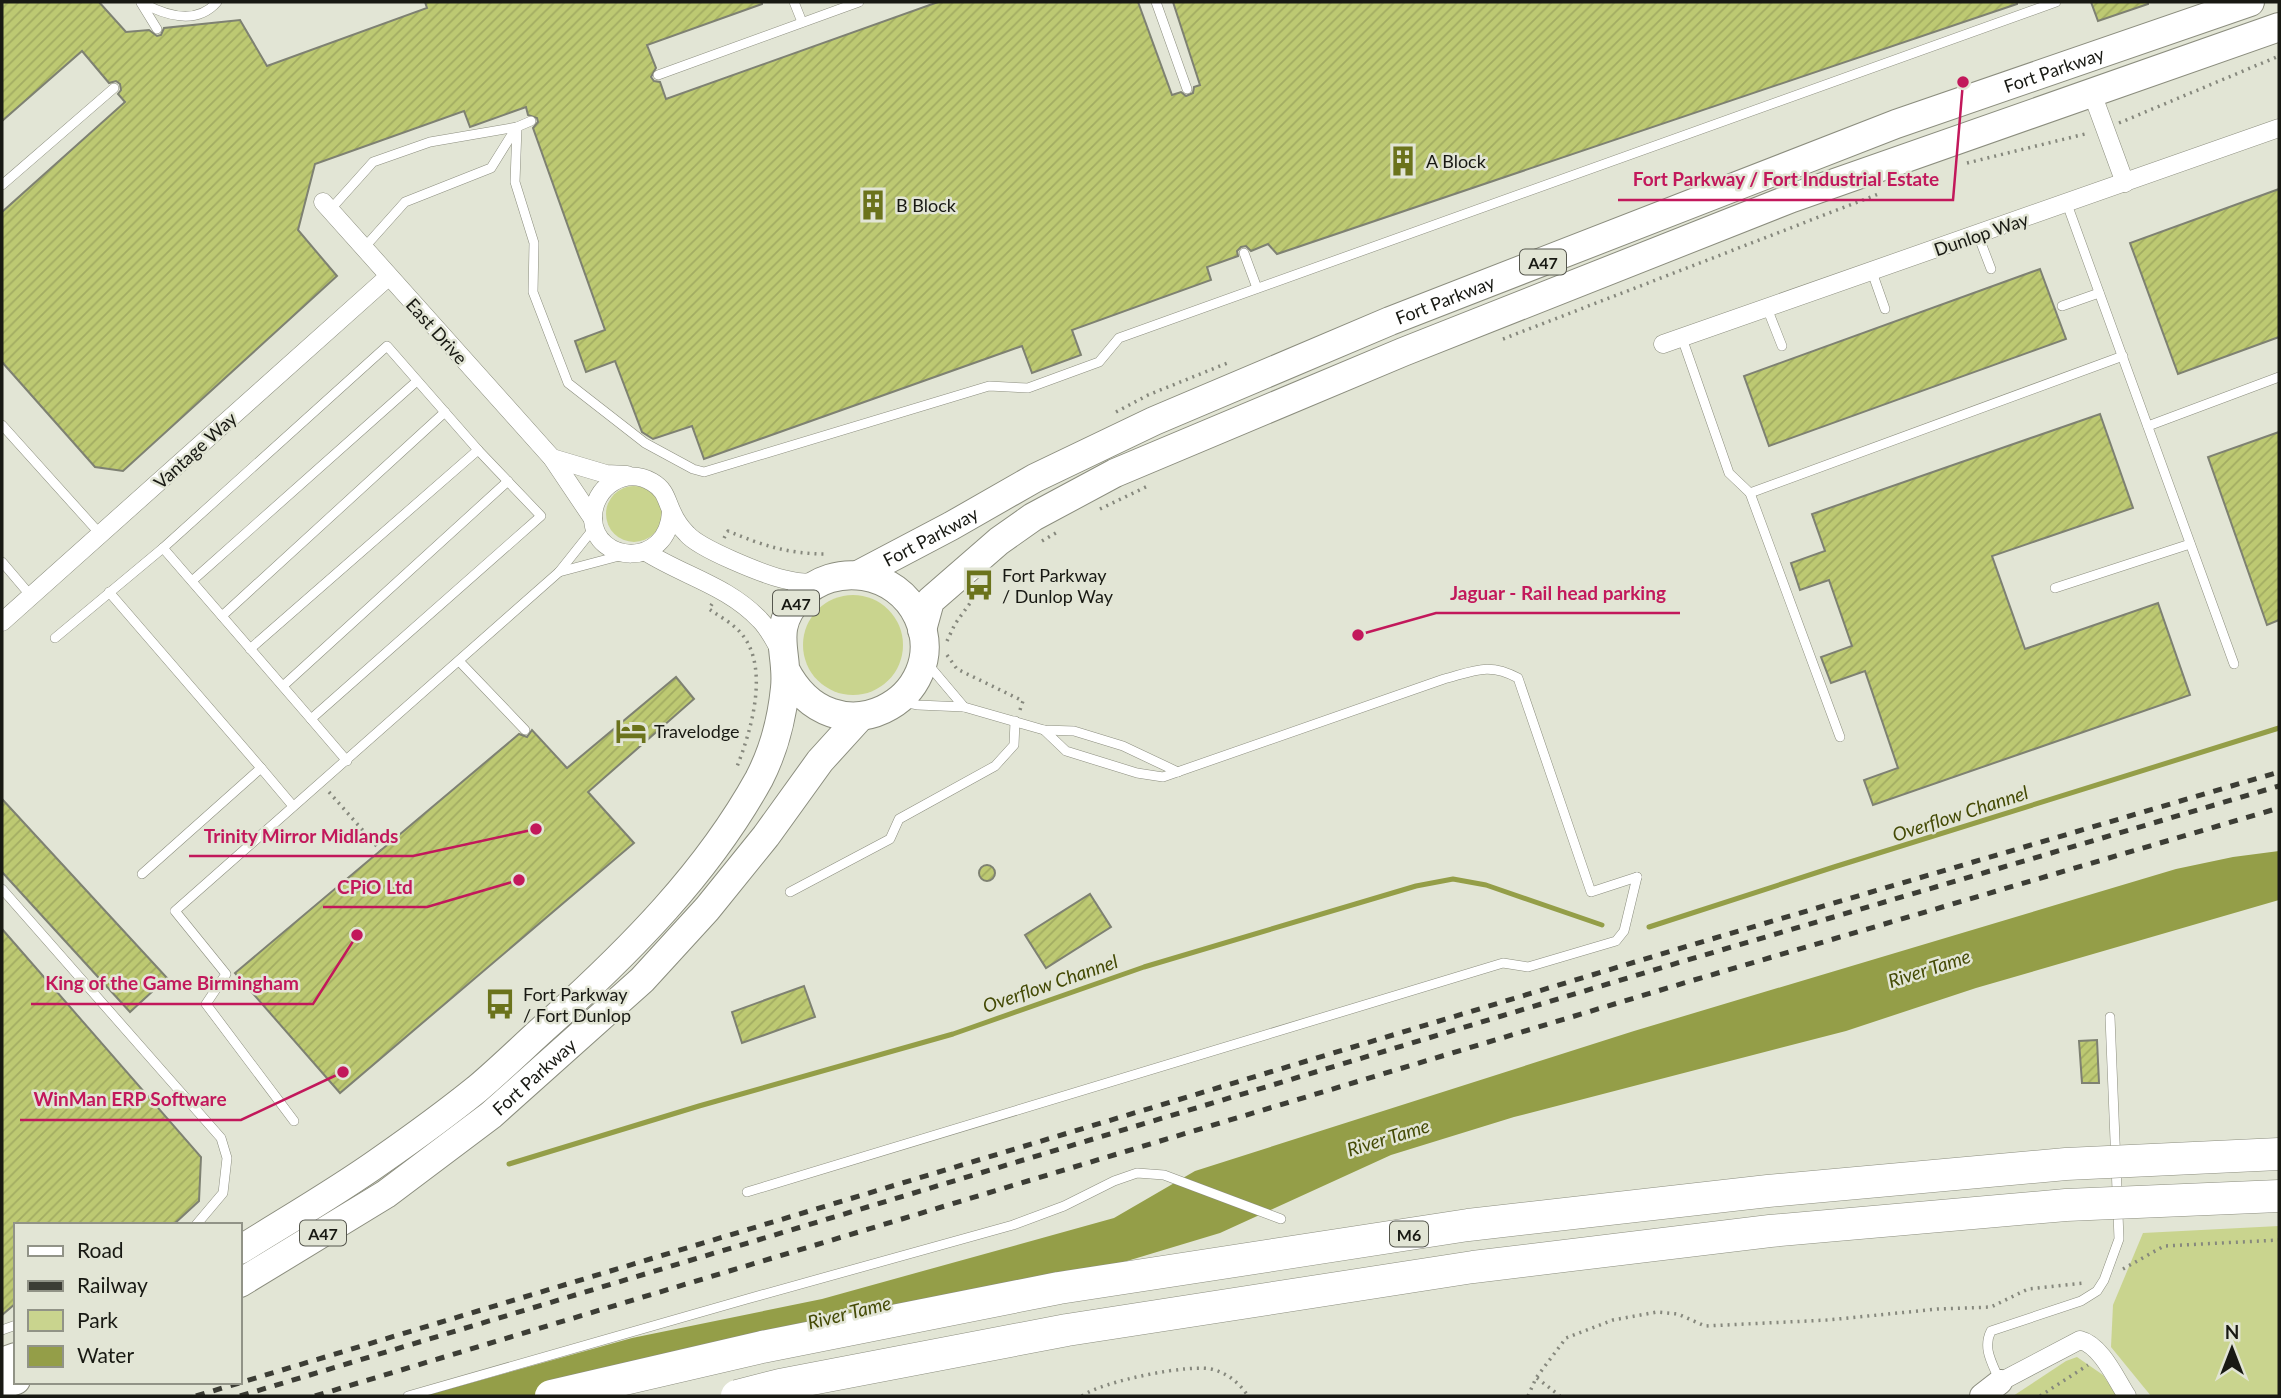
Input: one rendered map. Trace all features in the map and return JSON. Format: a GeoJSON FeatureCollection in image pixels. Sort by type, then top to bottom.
{"type":"FeatureCollection","features":[{"type":"Feature","properties":{"kind":"highway","name":"M6"},"geometry":{"type":"LineString","coordinates":[[551,1396],[762,1347],[1059,1288],[1468,1225],[1768,1191],[2066,1164],[2279,1154]]}},
{"type":"Feature","properties":{"kind":"highway"},"geometry":{"type":"LineString","coordinates":[[737,1396],[780,1385],[1067,1330],[1473,1267],[1770,1231],[2066,1205],[2279,1196]]}},
{"type":"Feature","properties":{"kind":"main road","name":"Fort Parkway"},"geometry":{"type":"LineString","coordinates":[[858,575],[1035,478],[1154,421],[1390,321],[1896,124],[2250,2]]}},
{"type":"Feature","properties":{"kind":"main road","name":"Fort Parkway"},"geometry":{"type":"LineString","coordinates":[[922,630],[930,601],[999,541],[1033,517],[1115,473],[1403,352],[1792,198],[2279,27]]}},
{"type":"Feature","properties":{"kind":"main road","name":"Fort Parkway"},"geometry":{"type":"LineString","coordinates":[[242,1249],[378,1163],[478,1088],[617,962],[690,881],[760,777],[775,739],[785,688],[781,640],[788,616],[801,596],[833,577],[858,575],[873,578],[899,592],[918,616],[922,630],[923,658],[914,682],[898,701],[887,709],[860,717],[841,716],[822,710],[807,700],[794,686],[783,661]]}},
{"type":"Feature","properties":{"kind":"main road","name":"Fort Parkway"},"geometry":{"type":"LineString","coordinates":[[242,1282],[405,1180],[491,1115],[642,980],[707,909],[766,836],[820,761],[860,717]]}},
{"type":"Feature","properties":{"kind":"street"},"geometry":{"type":"LineString","coordinates":[[2092,93],[2125,183]]}},
{"type":"Feature","properties":{"kind":"street","name":"Dunlop Way"},"geometry":{"type":"LineString","coordinates":[[1663,344],[2279,128]]}},
{"type":"Feature","properties":{"kind":"street","name":"East Drive"},"geometry":{"type":"LineString","coordinates":[[326,206],[552,458],[594,523]]}},
{"type":"Feature","properties":{"kind":"street","name":"Vantage Way"},"geometry":{"type":"LineString","coordinates":[[2,622],[388,277]]}},
{"type":"Feature","properties":{"kind":"street"},"geometry":{"type":"LineString","coordinates":[[552,458],[606,474],[643,478],[659,487],[665,494],[671,512],[688,536],[716,552],[782,579],[809,584],[821,582]]}},
{"type":"Feature","properties":{"kind":"street"},"geometry":{"type":"LineString","coordinates":[[633,476],[617,479],[603,489],[595,503],[594,523],[607,545],[664,563],[721,589],[762,621],[783,661]]}},
{"type":"Feature","properties":{"kind":"street"},"geometry":{"type":"LineString","coordinates":[[637,553],[654,547],[668,532],[671,512]]}},
{"type":"Feature","properties":{"kind":"street"},"geometry":{"type":"LineString","coordinates":[[1991,1389],[2075,1341],[2088,1343],[2101,1357],[2127,1396]]}},
{"type":"Feature","properties":{"kind":"lane"},"geometry":{"type":"LineString","coordinates":[[141,2],[164,14],[181,16],[201,13],[217,2]]}},
{"type":"Feature","properties":{"kind":"lane"},"geometry":{"type":"LineString","coordinates":[[141,2],[157,29]]}},
{"type":"Feature","properties":{"kind":"lane"},"geometry":{"type":"LineString","coordinates":[[794,2],[802,22]]}},
{"type":"Feature","properties":{"kind":"lane"},"geometry":{"type":"LineString","coordinates":[[658,75],[859,2]]}},
{"type":"Feature","properties":{"kind":"lane"},"geometry":{"type":"LineString","coordinates":[[1156,2],[1187,89]]}},
{"type":"Feature","properties":{"kind":"lane"},"geometry":{"type":"LineString","coordinates":[[517,127],[515,182],[534,243],[533,292],[568,383],[645,443],[693,469],[704,472],[989,386],[1028,388],[1099,362],[1119,338],[2052,2]]}},
{"type":"Feature","properties":{"kind":"lane"},"geometry":{"type":"LineString","coordinates":[[2,185],[114,88]]}},
{"type":"Feature","properties":{"kind":"lane"},"geometry":{"type":"LineString","coordinates":[[326,206],[373,162],[430,142],[517,127],[531,121]]}},
{"type":"Feature","properties":{"kind":"lane"},"geometry":{"type":"LineString","coordinates":[[363,249],[405,202],[491,168],[517,127]]}},
{"type":"Feature","properties":{"kind":"lane"},"geometry":{"type":"LineString","coordinates":[[2067,204],[2234,664]]}},
{"type":"Feature","properties":{"kind":"lane"},"geometry":{"type":"LineString","coordinates":[[1978,235],[1991,269]]}},
{"type":"Feature","properties":{"kind":"lane"},"geometry":{"type":"LineString","coordinates":[[1244,253],[1257,288]]}},
{"type":"Feature","properties":{"kind":"lane"},"geometry":{"type":"LineString","coordinates":[[1872,272],[1885,309]]}},
{"type":"Feature","properties":{"kind":"lane"},"geometry":{"type":"LineString","coordinates":[[2062,306],[2099,293]]}},
{"type":"Feature","properties":{"kind":"lane"},"geometry":{"type":"LineString","coordinates":[[1767,308],[1782,345]]}},
{"type":"Feature","properties":{"kind":"lane"},"geometry":{"type":"LineString","coordinates":[[1682,338],[1729,473],[1750,493],[1840,737]]}},
{"type":"Feature","properties":{"kind":"lane"},"geometry":{"type":"LineString","coordinates":[[55,638],[163,548],[387,346],[478,450],[541,516],[311,719]]}},
{"type":"Feature","properties":{"kind":"lane"},"geometry":{"type":"LineString","coordinates":[[1750,493],[2123,356]]}},
{"type":"Feature","properties":{"kind":"lane"},"geometry":{"type":"LineString","coordinates":[[2148,426],[2279,377]]}},
{"type":"Feature","properties":{"kind":"lane"},"geometry":{"type":"LineString","coordinates":[[192,582],[417,381]]}},
{"type":"Feature","properties":{"kind":"lane"},"geometry":{"type":"LineString","coordinates":[[222,616],[444,412]]}},
{"type":"Feature","properties":{"kind":"lane"},"geometry":{"type":"LineString","coordinates":[[2,425],[102,535]]}},
{"type":"Feature","properties":{"kind":"lane"},"geometry":{"type":"LineString","coordinates":[[250,649],[478,450]]}},
{"type":"Feature","properties":{"kind":"lane"},"geometry":{"type":"LineString","coordinates":[[283,686],[508,481]]}},
{"type":"Feature","properties":{"kind":"lane"},"geometry":{"type":"LineString","coordinates":[[294,1121],[206,1003],[226,974],[175,911],[559,572],[594,523]]}},
{"type":"Feature","properties":{"kind":"lane"},"geometry":{"type":"LineString","coordinates":[[2055,588],[2190,544]]}},
{"type":"Feature","properties":{"kind":"lane"},"geometry":{"type":"LineString","coordinates":[[163,548],[347,761]]}},
{"type":"Feature","properties":{"kind":"lane"},"geometry":{"type":"LineString","coordinates":[[559,572],[637,553]]}},
{"type":"Feature","properties":{"kind":"lane"},"geometry":{"type":"LineString","coordinates":[[2,562],[32,598]]}},
{"type":"Feature","properties":{"kind":"lane"},"geometry":{"type":"LineString","coordinates":[[109,592],[293,806]]}},
{"type":"Feature","properties":{"kind":"lane"},"geometry":{"type":"LineString","coordinates":[[923,658],[964,707]]}},
{"type":"Feature","properties":{"kind":"lane"},"geometry":{"type":"LineString","coordinates":[[459,662],[524,730]]}},
{"type":"Feature","properties":{"kind":"lane"},"geometry":{"type":"LineString","coordinates":[[747,1192],[1503,963],[1528,967],[1616,941],[1624,931],[1637,877],[1591,892],[1518,678],[1503,669],[1483,668],[1444,679],[1163,777],[1137,774],[1066,751],[1044,730]]}},
{"type":"Feature","properties":{"kind":"lane"},"geometry":{"type":"LineString","coordinates":[[898,701],[918,705],[964,707],[1044,730],[1074,731],[1111,743],[1178,772]]}},
{"type":"Feature","properties":{"kind":"lane"},"geometry":{"type":"LineString","coordinates":[[790,892],[891,839],[899,819],[995,766],[1014,745],[1015,721]]}},
{"type":"Feature","properties":{"kind":"lane"},"geometry":{"type":"LineString","coordinates":[[142,874],[261,768]]}},
{"type":"Feature","properties":{"kind":"lane"},"geometry":{"type":"LineString","coordinates":[[2,889],[221,1138],[227,1158],[223,1193],[198,1223]]}},
{"type":"Feature","properties":{"kind":"lane"},"geometry":{"type":"LineString","coordinates":[[1991,1389],[1986,1341],[1991,1331],[2081,1301],[2097,1290],[2104,1280],[2119,1240],[2110,1017]]}},
{"type":"Feature","properties":{"kind":"lane"},"geometry":{"type":"LineString","coordinates":[[408,1396],[747,1298],[1013,1225],[1064,1206],[1114,1181],[1137,1173],[1164,1175],[1281,1219]]}},
{"type":"Feature","properties":{"kind":"path"},"geometry":{"type":"LineString","coordinates":[[1962,164],[2105,129],[2279,55]]}},
{"type":"Feature","properties":{"kind":"path"},"geometry":{"type":"LineString","coordinates":[[1498,341],[1890,190]]}},
{"type":"Feature","properties":{"kind":"path"},"geometry":{"type":"LineString","coordinates":[[1112,414],[1148,395],[1239,358]]}},
{"type":"Feature","properties":{"kind":"path"},"geometry":{"type":"LineString","coordinates":[[1096,511],[1154,483]]}},
{"type":"Feature","properties":{"kind":"path"},"geometry":{"type":"LineString","coordinates":[[1038,544],[1061,530]]}},
{"type":"Feature","properties":{"kind":"path"},"geometry":{"type":"LineString","coordinates":[[716,552],[728,531],[768,548],[800,554],[828,554]]}},
{"type":"Feature","properties":{"kind":"path"},"geometry":{"type":"LineString","coordinates":[[986,584],[955,624],[944,648],[948,659],[957,669],[1023,701],[1015,721]]}},
{"type":"Feature","properties":{"kind":"path"},"geometry":{"type":"LineString","coordinates":[[721,589],[709,609],[741,632],[757,665],[750,728],[737,768],[730,780]]}},
{"type":"Feature","properties":{"kind":"path"},"geometry":{"type":"LineString","coordinates":[[320,783],[381,851]]}},
{"type":"Feature","properties":{"kind":"path"},"geometry":{"type":"LineString","coordinates":[[1528,1396],[1536,1378],[1566,1338],[1614,1320],[1657,1312],[1678,1314],[1705,1326],[1828,1320],[1938,1309],[1991,1307],[2028,1289],[2104,1280],[2164,1246],[2279,1240]]}},
{"type":"Feature","properties":{"kind":"path"},"geometry":{"type":"LineString","coordinates":[[2040,1396],[2101,1357]]}},
{"type":"Feature","properties":{"kind":"path"},"geometry":{"type":"LineString","coordinates":[[1082,1396],[1104,1385],[1193,1367],[1213,1369],[1239,1383],[1248,1396]]}},
{"type":"Feature","properties":{"kind":"path"},"geometry":{"type":"LineString","coordinates":[[1536,1378],[1560,1396]]}},
{"type":"Feature","properties":{"kind":"green space"},"geometry":{"type":"Polygon","coordinates":[[[634,486],[649,491],[657,499],[662,514],[657,529],[649,537],[634,542],[619,537],[611,529],[606,514],[611,499],[619,491],[634,486]]]}},
{"type":"Feature","properties":{"kind":"green space"},"geometry":{"type":"Polygon","coordinates":[[[843,595],[863,595],[889,609],[900,626],[903,645],[900,664],[889,681],[863,695],[843,695],[825,687],[811,673],[803,655],[803,635],[811,617],[825,603],[843,595]]]}},
{"type":"Feature","properties":{"kind":"green space"},"geometry":{"type":"Polygon","coordinates":[[[2279,1226],[2279,1396],[2151,1396],[2111,1347],[2113,1305],[2143,1233],[2279,1226]]]}},
{"type":"Feature","properties":{"kind":"green space"},"geometry":{"type":"Polygon","coordinates":[[[2077,1357],[2103,1375],[2117,1396],[2013,1396],[2066,1361],[2077,1357]]]}},
{"type":"Feature","properties":{"kind":"water","name":"River Tame"},"geometry":{"type":"Polygon","coordinates":[[[2279,851],[2279,900],[1976,988],[1846,1031],[1514,1117],[1391,1155],[1220,1233],[981,1305],[569,1396],[424,1396],[632,1338],[822,1299],[1114,1218],[1195,1171],[1634,1031],[2176,869],[2279,851]]]}},
{"type":"Feature","properties":{"kind":"building"},"geometry":{"type":"Polygon","coordinates":[[[2,2],[99,2],[126,32],[149,30],[157,36],[161,35],[164,28],[240,20],[267,66],[427,8],[425,2],[762,2],[647,45],[656,68],[651,77],[660,82],[666,99],[938,2],[1138,2],[1172,95],[1181,92],[1186,96],[1193,93],[1194,87],[1200,85],[1173,2],[2017,4],[1277,254],[1268,244],[1251,251],[1246,246],[1241,247],[1237,251],[1238,256],[1207,267],[1211,280],[1072,330],[1081,355],[1032,373],[1022,346],[704,459],[692,426],[653,439],[642,432],[615,361],[586,372],[575,341],[605,330],[533,128],[538,122],[537,118],[528,115],[526,107],[470,127],[464,111],[315,164],[298,230],[337,276],[123,471],[95,467],[2,362],[2,212],[125,102],[118,94],[121,90],[120,84],[116,81],[109,83],[82,51],[2,121],[2,2]]]}},
{"type":"Feature","properties":{"kind":"building"},"geometry":{"type":"Polygon","coordinates":[[[2091,2],[2148,2],[2148,4],[2098,21],[2091,2]]]}},
{"type":"Feature","properties":{"kind":"building"},"geometry":{"type":"Polygon","coordinates":[[[2279,189],[2279,337],[2178,374],[2130,243],[2279,189]]]}},
{"type":"Feature","properties":{"kind":"building"},"geometry":{"type":"Polygon","coordinates":[[[2040,269],[2066,339],[1769,446],[1744,376],[2040,269]]]}},
{"type":"Feature","properties":{"kind":"building"},"geometry":{"type":"Polygon","coordinates":[[[2100,414],[2133,508],[1992,556],[2025,649],[2158,603],[2190,695],[1873,805],[1864,780],[1898,768],[1865,671],[1831,683],[1821,657],[1852,646],[1829,580],[1800,590],[1791,563],[1825,551],[1812,514],[2100,414]]]}},
{"type":"Feature","properties":{"kind":"building"},"geometry":{"type":"Polygon","coordinates":[[[2279,432],[2279,620],[2267,625],[2208,457],[2279,432]]]}},
{"type":"Feature","properties":{"kind":"building"},"geometry":{"type":"Polygon","coordinates":[[[676,677],[694,699],[588,792],[634,843],[340,1093],[235,973],[519,734],[527,737],[532,730],[567,768],[676,677]]]}},
{"type":"Feature","properties":{"kind":"building"},"geometry":{"type":"Polygon","coordinates":[[[2,799],[167,978],[130,1012],[2,872],[2,799]]]}},
{"type":"Feature","properties":{"kind":"building"},"geometry":{"type":"Polygon","coordinates":[[[987,865],[993,867],[993,879],[987,881],[981,879],[979,873],[981,867],[987,865]]]}},
{"type":"Feature","properties":{"kind":"building"},"geometry":{"type":"Polygon","coordinates":[[[1090,894],[1111,927],[1046,968],[1025,935],[1090,894]]]}},
{"type":"Feature","properties":{"kind":"building"},"geometry":{"type":"Polygon","coordinates":[[[2,929],[201,1157],[199,1201],[175,1223],[14,1223],[14,1305],[2,1315],[2,929]]]}},
{"type":"Feature","properties":{"kind":"building"},"geometry":{"type":"Polygon","coordinates":[[[804,986],[815,1017],[742,1043],[732,1012],[804,986]]]}},
{"type":"Feature","properties":{"kind":"building"},"geometry":{"type":"Polygon","coordinates":[[[2097,1040],[2099,1083],[2082,1083],[2079,1041],[2097,1040]]]}},
{"type":"Feature","properties":{"kind":"waterway","name":"Overflow Channel"},"geometry":{"type":"LineString","coordinates":[[1649,927],[2279,728]]}},
{"type":"Feature","properties":{"kind":"waterway","name":"Overflow Channel"},"geometry":{"type":"LineString","coordinates":[[509,1164],[699,1106],[953,1034],[1144,967],[1416,886],[1453,879],[1486,885],[1602,925]]}},
{"type":"Feature","properties":{"kind":"railway"},"geometry":{"type":"LineString","coordinates":[[242,1382],[1688,946],[2279,772]]}},
{"type":"Feature","properties":{"kind":"railway"},"geometry":{"type":"LineString","coordinates":[[240,1396],[1684,961],[2279,786]]}},
{"type":"Feature","properties":{"kind":"railway"},"geometry":{"type":"LineString","coordinates":[[315,1396],[1694,980],[2279,808]]}},
{"type":"Feature","properties":{"kind":"railway"},"geometry":{"type":"LineString","coordinates":[[196,1396],[236,1384]]}},
{"type":"Feature","properties":{"kind":"place","name":"Fort Parkway / Fort Industrial Estate"},"geometry":{"type":"Point","coordinates":[1963,82]}},
{"type":"Feature","properties":{"kind":"place","name":"A Block"},"geometry":{"type":"Point","coordinates":[1403,161]}},
{"type":"Feature","properties":{"kind":"place","name":"B Block"},"geometry":{"type":"Point","coordinates":[873,205]}},
{"type":"Feature","properties":{"kind":"place","name":"Fort Parkway / Dunlop Way"},"geometry":{"type":"Point","coordinates":[979,585]}},
{"type":"Feature","properties":{"kind":"place","name":"Jaguar - Rail head parking"},"geometry":{"type":"Point","coordinates":[1358,635]}},
{"type":"Feature","properties":{"kind":"place","name":"Travelodge"},"geometry":{"type":"Point","coordinates":[631,731]}},
{"type":"Feature","properties":{"kind":"place","name":"Trinity Mirror Midlands"},"geometry":{"type":"Point","coordinates":[536,829]}},
{"type":"Feature","properties":{"kind":"place","name":"CPiO Ltd"},"geometry":{"type":"Point","coordinates":[519,880]}},
{"type":"Feature","properties":{"kind":"place","name":"King of the Game Birmingham"},"geometry":{"type":"Point","coordinates":[357,935]}},
{"type":"Feature","properties":{"kind":"place","name":"Fort Parkway / Fort Dunlop"},"geometry":{"type":"Point","coordinates":[500,1004]}},
{"type":"Feature","properties":{"kind":"place","name":"WinMan ERP Software"},"geometry":{"type":"Point","coordinates":[343,1072]}}]}
